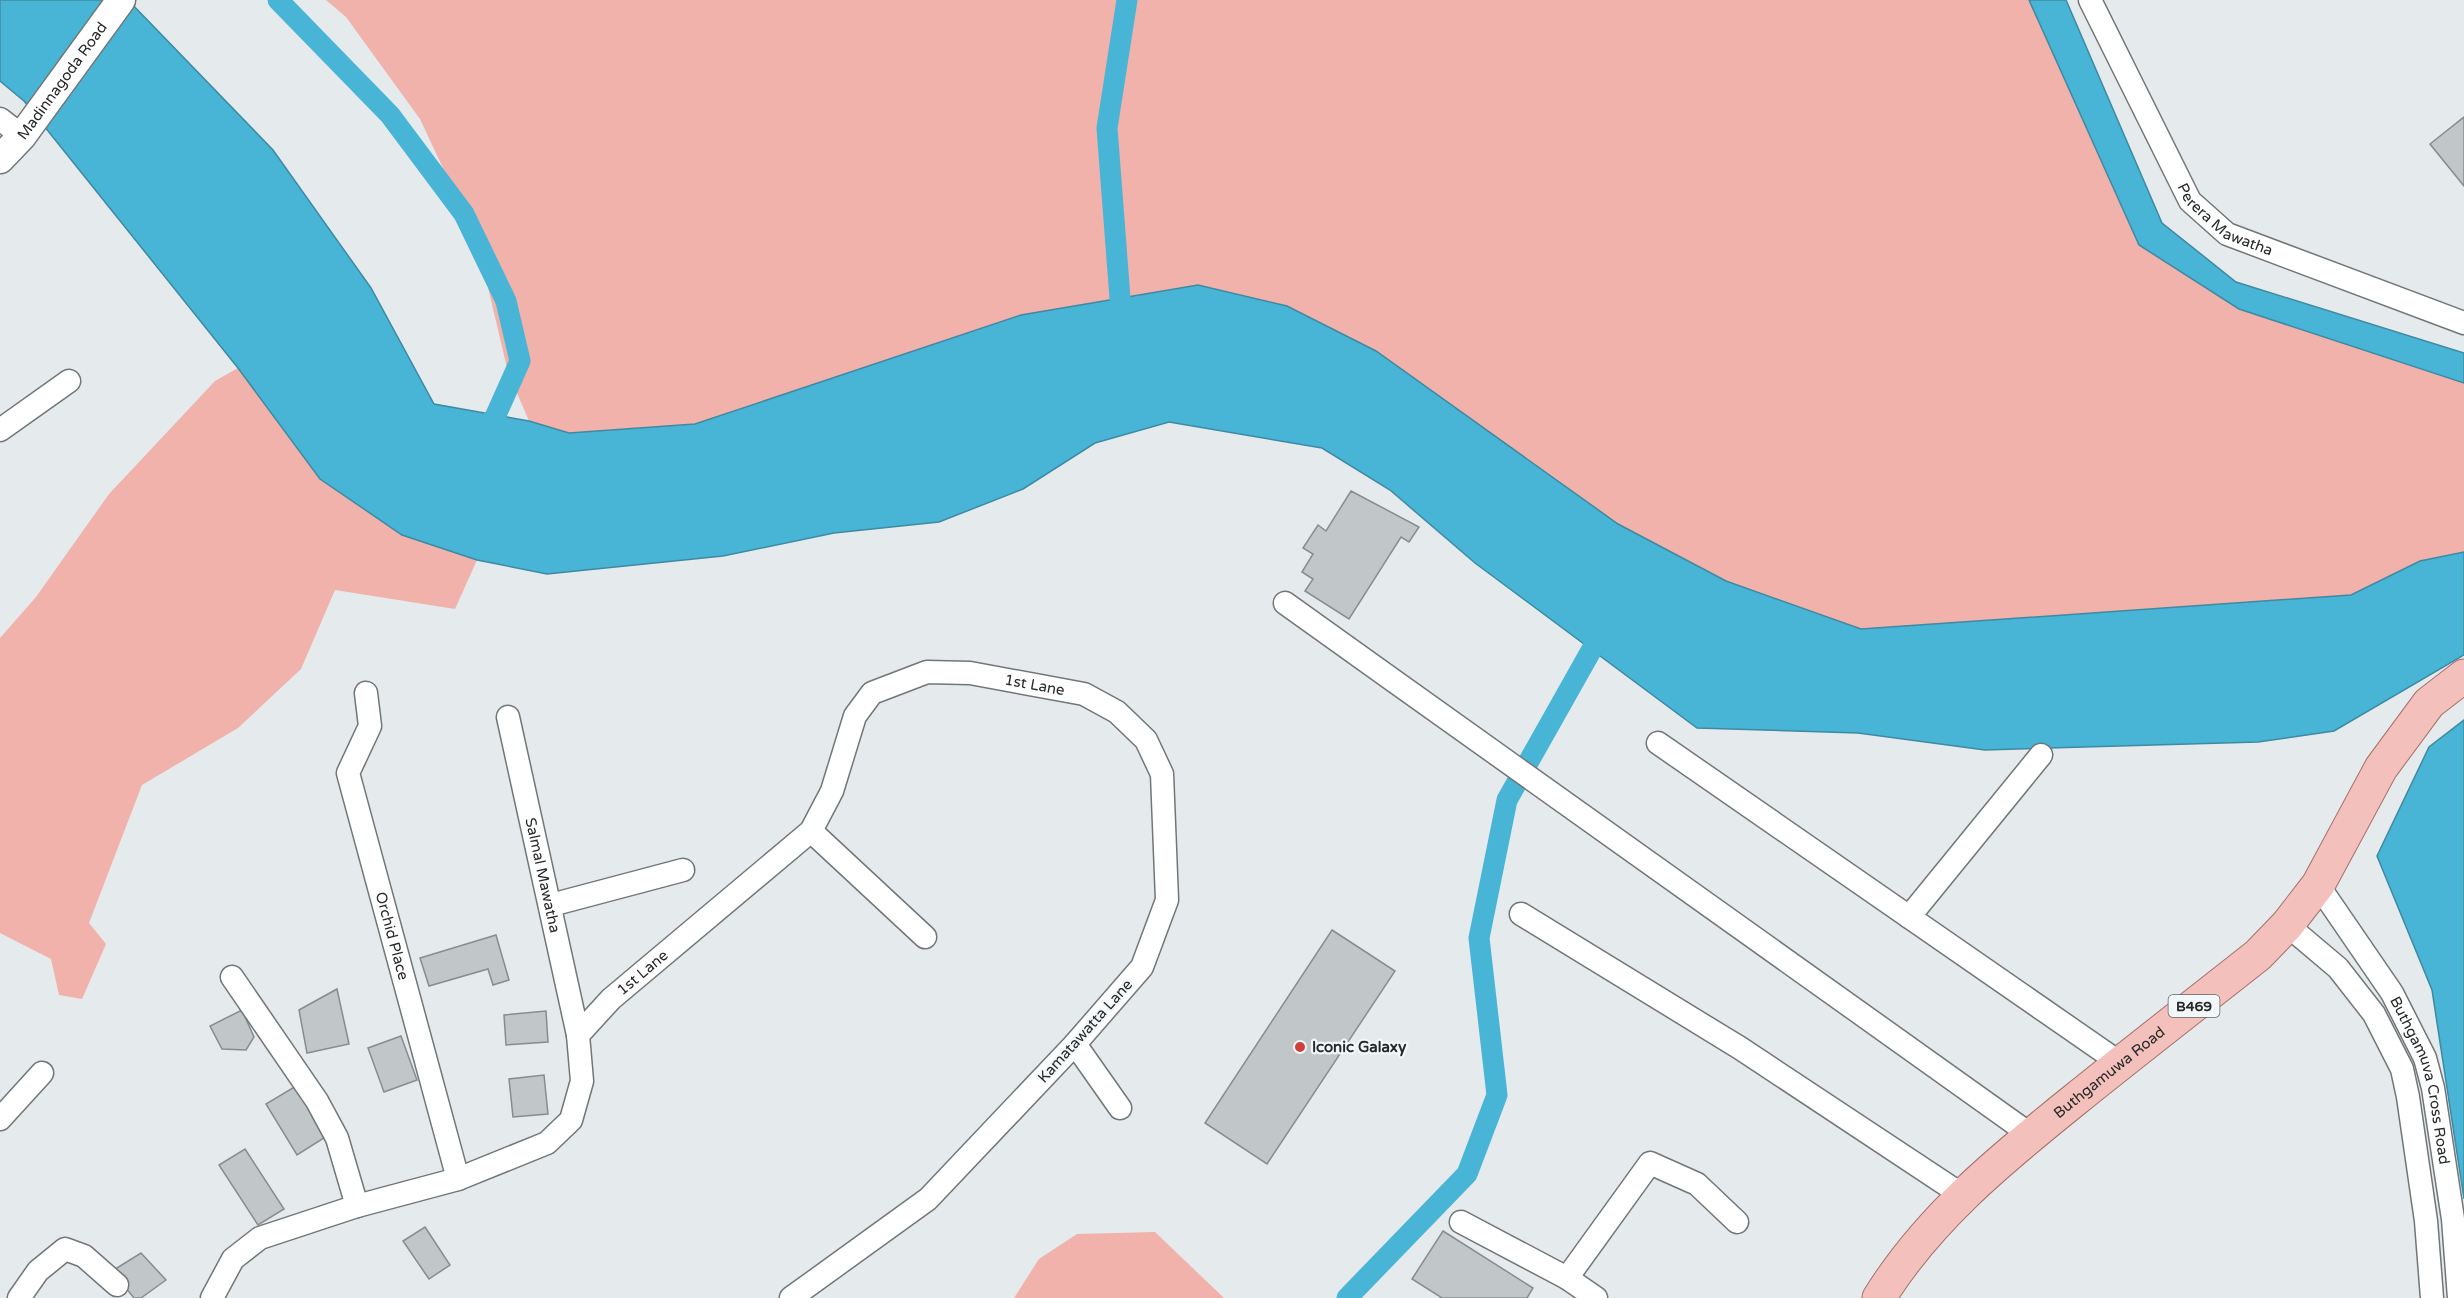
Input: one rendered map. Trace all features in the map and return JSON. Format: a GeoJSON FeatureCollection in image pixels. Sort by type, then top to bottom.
{"type":"FeatureCollection","features":[{"type":"Feature","properties":{"kind":"main road","name":"Buthgamuwa Road"},"geometry":{"type":"LineString","coordinates":[[1879,1298],[1899,1266],[1962,1195],[2031,1135],[2258,955],[2287,925],[2318,885],[2381,768],[2429,703],[2464,676]]}},
{"type":"Feature","properties":{"kind":"street","name":"Madinnagoda Road"},"geometry":{"type":"LineString","coordinates":[[0,159],[27,130],[121,0]]}},
{"type":"Feature","properties":{"kind":"street","name":"Perera Mawatha"},"geometry":{"type":"LineString","coordinates":[[2090,0],[2190,201],[2227,234],[2464,323]]}},
{"type":"Feature","properties":{"kind":"street"},"geometry":{"type":"LineString","coordinates":[[0,119],[27,130]]}},
{"type":"Feature","properties":{"kind":"street"},"geometry":{"type":"LineString","coordinates":[[0,430],[69,381]]}},
{"type":"Feature","properties":{"kind":"street"},"geometry":{"type":"LineString","coordinates":[[1285,603],[1533,781],[1772,947],[2031,1135]]}},
{"type":"Feature","properties":{"kind":"street","name":"1st Lane"},"geometry":{"type":"LineString","coordinates":[[578,1035],[611,999],[811,831],[832,791],[855,716],[872,693],[927,672],[970,673],[1084,694]]}},
{"type":"Feature","properties":{"kind":"street","name":"Orchid Place"},"geometry":{"type":"LineString","coordinates":[[366,693],[370,726],[348,773],[458,1179]]}},
{"type":"Feature","properties":{"kind":"street","name":"Kamatawatta Lane"},"geometry":{"type":"LineString","coordinates":[[791,1298],[928,1199],[1075,1044],[1142,968],[1167,900],[1162,774],[1146,740],[1117,712],[1084,694]]}},
{"type":"Feature","properties":{"kind":"street","name":"Salmal Mawatha"},"geometry":{"type":"LineString","coordinates":[[508,717],[578,1035]]}},
{"type":"Feature","properties":{"kind":"street"},"geometry":{"type":"LineString","coordinates":[[1658,744],[2120,1063]]}},
{"type":"Feature","properties":{"kind":"street"},"geometry":{"type":"LineString","coordinates":[[1909,917],[2041,755]]}},
{"type":"Feature","properties":{"kind":"street"},"geometry":{"type":"LineString","coordinates":[[811,831],[925,937]]}},
{"type":"Feature","properties":{"kind":"street"},"geometry":{"type":"LineString","coordinates":[[551,905],[683,870]]}},
{"type":"Feature","properties":{"kind":"street","name":"Buthgamuva Cross Road"},"geometry":{"type":"LineString","coordinates":[[2318,885],[2392,993],[2425,1058],[2433,1088],[2449,1197],[2459,1298]]}},
{"type":"Feature","properties":{"kind":"street"},"geometry":{"type":"LineString","coordinates":[[1521,914],[1740,1048],[1962,1195]]}},
{"type":"Feature","properties":{"kind":"street","name":"Buthgamuva Cross Road"},"geometry":{"type":"LineString","coordinates":[[2287,925],[2338,968],[2374,1014],[2402,1069],[2426,1221],[2432,1298]]}},
{"type":"Feature","properties":{"kind":"street"},"geometry":{"type":"LineString","coordinates":[[232,977],[317,1101],[337,1138],[357,1206]]}},
{"type":"Feature","properties":{"kind":"street"},"geometry":{"type":"LineString","coordinates":[[212,1298],[233,1259],[260,1238],[357,1206],[458,1179],[547,1143],[571,1120],[582,1081],[578,1035]]}},
{"type":"Feature","properties":{"kind":"street"},"geometry":{"type":"LineString","coordinates":[[1075,1044],[1120,1108]]}},
{"type":"Feature","properties":{"kind":"street"},"geometry":{"type":"LineString","coordinates":[[0,1119],[42,1073]]}},
{"type":"Feature","properties":{"kind":"street"},"geometry":{"type":"LineString","coordinates":[[1567,1278],[1650,1163],[1697,1185],[1737,1222]]}},
{"type":"Feature","properties":{"kind":"street"},"geometry":{"type":"LineString","coordinates":[[1461,1222],[1567,1278],[1596,1298]]}},
{"type":"Feature","properties":{"kind":"street"},"geometry":{"type":"LineString","coordinates":[[19,1298],[38,1271],[65,1249],[84,1256],[117,1285]]}},
{"type":"Feature","properties":{"kind":"shaded area"},"geometry":{"type":"Polygon","coordinates":[[[326,0],[2029,0],[2139,245],[2464,383],[2464,552],[2420,561],[2351,595],[1861,629],[1726,581],[1618,524],[1376,351],[1021,315],[695,424],[569,433],[529,421],[508,372],[477,241],[420,119],[346,17],[326,0]]]}},
{"type":"Feature","properties":{"kind":"shaded area"},"geometry":{"type":"Polygon","coordinates":[[[238,368],[320,479],[402,535],[477,560],[455,609],[335,590],[301,669],[238,728],[142,785],[89,923],[106,944],[82,999],[59,995],[51,959],[0,933],[0,638],[36,597],[109,494],[215,381],[238,368]]]}},
{"type":"Feature","properties":{"kind":"shaded area"},"geometry":{"type":"Polygon","coordinates":[[[1155,1232],[1224,1298],[1014,1298],[1039,1259],[1077,1234],[1155,1232]]]}},
{"type":"Feature","properties":{"kind":"water"},"geometry":{"type":"Polygon","coordinates":[[[0,0],[128,0],[273,150],[371,288],[434,404],[529,421],[569,433],[695,424],[1021,315],[1198,285],[1287,306],[1376,351],[1618,524],[1726,581],[1861,629],[2351,595],[2420,561],[2464,552],[2464,655],[2334,731],[2258,742],[1985,750],[1858,733],[1697,728],[1475,563],[1390,490],[1322,448],[1169,422],[1095,443],[1023,489],[939,522],[834,533],[723,556],[547,574],[477,560],[402,535],[320,479],[238,368],[24,101],[0,81],[0,0]]]}},
{"type":"Feature","properties":{"kind":"water"},"geometry":{"type":"Polygon","coordinates":[[[2029,0],[2066,0],[2162,223],[2236,282],[2464,353],[2464,383],[2239,309],[2139,245],[2029,0]]]}},
{"type":"Feature","properties":{"kind":"water"},"geometry":{"type":"Polygon","coordinates":[[[2464,720],[2464,1199],[2432,990],[2377,856],[2429,747],[2464,720]]]}},
{"type":"Feature","properties":{"kind":"building"},"geometry":{"type":"Polygon","coordinates":[[[2464,117],[2464,186],[2430,144],[2464,117]]]}},
{"type":"Feature","properties":{"kind":"building"},"geometry":{"type":"Polygon","coordinates":[[[1351,491],[1419,527],[1409,542],[1401,537],[1349,619],[1305,591],[1313,579],[1302,572],[1313,554],[1303,548],[1318,525],[1326,531],[1351,491]]]}},
{"type":"Feature","properties":{"kind":"building","name":"Iconic Galaxy"},"geometry":{"type":"Polygon","coordinates":[[[1332,930],[1395,971],[1267,1164],[1205,1123],[1332,930]]]}},
{"type":"Feature","properties":{"kind":"building"},"geometry":{"type":"Polygon","coordinates":[[[496,935],[509,980],[493,985],[488,969],[429,986],[420,958],[496,935]]]}},
{"type":"Feature","properties":{"kind":"building"},"geometry":{"type":"Polygon","coordinates":[[[337,989],[349,1044],[307,1053],[299,1010],[337,989]]]}},
{"type":"Feature","properties":{"kind":"building"},"geometry":{"type":"Polygon","coordinates":[[[242,1010],[254,1037],[246,1050],[222,1049],[210,1026],[242,1010]]]}},
{"type":"Feature","properties":{"kind":"building"},"geometry":{"type":"Polygon","coordinates":[[[546,1011],[548,1042],[506,1045],[504,1015],[546,1011]]]}},
{"type":"Feature","properties":{"kind":"building"},"geometry":{"type":"Polygon","coordinates":[[[401,1036],[417,1080],[384,1092],[368,1048],[401,1036]]]}},
{"type":"Feature","properties":{"kind":"building"},"geometry":{"type":"Polygon","coordinates":[[[544,1075],[548,1114],[513,1117],[509,1079],[544,1075]]]}},
{"type":"Feature","properties":{"kind":"building"},"geometry":{"type":"Polygon","coordinates":[[[296,1086],[327,1136],[297,1155],[266,1104],[296,1086]]]}},
{"type":"Feature","properties":{"kind":"building"},"geometry":{"type":"Polygon","coordinates":[[[245,1149],[284,1209],[258,1225],[219,1165],[245,1149]]]}},
{"type":"Feature","properties":{"kind":"building"},"geometry":{"type":"Polygon","coordinates":[[[425,1227],[450,1265],[429,1279],[403,1241],[425,1227]]]}},
{"type":"Feature","properties":{"kind":"building"},"geometry":{"type":"Polygon","coordinates":[[[1443,1231],[1533,1288],[1527,1298],[1442,1298],[1412,1279],[1443,1231]]]}},
{"type":"Feature","properties":{"kind":"building"},"geometry":{"type":"Polygon","coordinates":[[[141,1253],[166,1280],[141,1298],[134,1298],[112,1271],[141,1253]]]}},
{"type":"Feature","properties":{"kind":"waterway"},"geometry":{"type":"LineString","coordinates":[[278,0],[390,115],[464,214],[506,301],[520,361],[495,417],[477,439]]}},
{"type":"Feature","properties":{"kind":"waterway"},"geometry":{"type":"LineString","coordinates":[[1120,298],[1107,128],[1127,0]]}},
{"type":"Feature","properties":{"kind":"waterway"},"geometry":{"type":"LineString","coordinates":[[1347,1298],[1467,1174],[1497,1095],[1479,938],[1507,800],[1605,626]]}},
{"type":"Feature","properties":{"kind":"place","name":"Iconic Galaxy"},"geometry":{"type":"Point","coordinates":[1300,1047]}}]}
